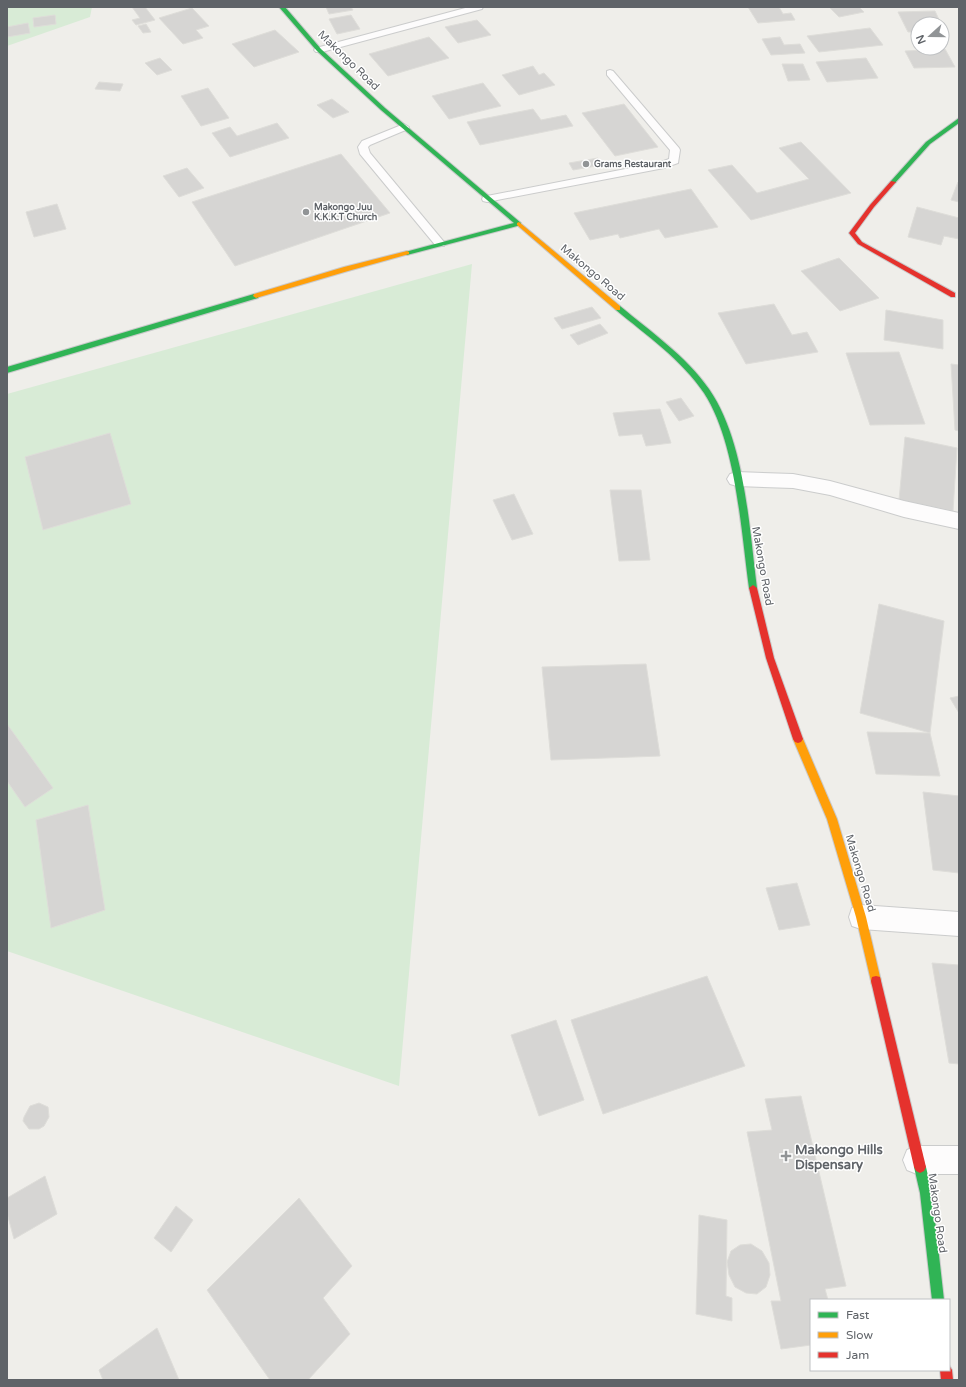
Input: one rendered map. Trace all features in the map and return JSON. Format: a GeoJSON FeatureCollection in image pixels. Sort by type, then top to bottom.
{"type":"FeatureCollection","features":[{"type":"Feature","properties":{"kind":"street","name":"Makongo Road"},"geometry":{"type":"LineString","coordinates":[[282,7],[319,50],[404,127],[487,199],[678,358],[707,392],[723,424],[737,479],[754,597],[770,658],[792,728],[832,819],[862,917],[926,1193],[938,1299]]}},
{"type":"Feature","properties":{"kind":"street"},"geometry":{"type":"LineString","coordinates":[[953,295],[860,243],[852,233],[872,206],[928,143],[959,120]]}},
{"type":"Feature","properties":{"kind":"street"},"geometry":{"type":"LineString","coordinates":[[7,370],[126,336],[346,269],[517,224]]}},
{"type":"Feature","properties":{"kind":"street"},"geometry":{"type":"LineString","coordinates":[[737,479],[793,481],[830,488],[904,509],[959,521]]}},
{"type":"Feature","properties":{"kind":"street"},"geometry":{"type":"LineString","coordinates":[[862,917],[959,924]]}},
{"type":"Feature","properties":{"kind":"street"},"geometry":{"type":"LineString","coordinates":[[918,1160],[959,1160]]}},
{"type":"Feature","properties":{"kind":"lane"},"geometry":{"type":"LineString","coordinates":[[319,50],[479,7]]}},
{"type":"Feature","properties":{"kind":"lane"},"geometry":{"type":"LineString","coordinates":[[487,199],[664,165],[674,161],[675,150],[610,73]]}},
{"type":"Feature","properties":{"kind":"lane"},"geometry":{"type":"LineString","coordinates":[[404,127],[366,143],[363,148],[365,154],[440,244]]}},
{"type":"Feature","properties":{"kind":"green space"},"geometry":{"type":"Polygon","coordinates":[[[7,7],[92,7],[90,17],[7,46],[7,7]]]}},
{"type":"Feature","properties":{"kind":"green space"},"geometry":{"type":"Polygon","coordinates":[[[472,264],[399,1086],[7,951],[7,394],[472,264]]]}},
{"type":"Feature","properties":{"kind":"building"},"geometry":{"type":"Polygon","coordinates":[[[132,7],[145,7],[155,20],[136,25],[132,20],[140,18],[132,7]]]}},
{"type":"Feature","properties":{"kind":"building"},"geometry":{"type":"Polygon","coordinates":[[[326,7],[351,7],[353,10],[329,14],[326,7]]]}},
{"type":"Feature","properties":{"kind":"building"},"geometry":{"type":"Polygon","coordinates":[[[748,7],[779,7],[783,14],[791,13],[795,20],[758,23],[748,7]]]}},
{"type":"Feature","properties":{"kind":"building"},"geometry":{"type":"Polygon","coordinates":[[[829,7],[859,7],[864,12],[839,17],[829,7]]]}},
{"type":"Feature","properties":{"kind":"building"},"geometry":{"type":"Polygon","coordinates":[[[192,8],[209,26],[196,30],[203,38],[183,44],[159,18],[192,8]]]}},
{"type":"Feature","properties":{"kind":"building"},"geometry":{"type":"Polygon","coordinates":[[[935,11],[937,16],[910,16],[910,32],[908,32],[898,12],[935,11]]]}},
{"type":"Feature","properties":{"kind":"building"},"geometry":{"type":"Polygon","coordinates":[[[55,15],[56,24],[34,27],[33,18],[55,15]]]}},
{"type":"Feature","properties":{"kind":"building"},"geometry":{"type":"Polygon","coordinates":[[[351,15],[360,29],[337,34],[329,19],[351,15]]]}},
{"type":"Feature","properties":{"kind":"building"},"geometry":{"type":"Polygon","coordinates":[[[477,20],[491,35],[458,43],[445,27],[477,20]]]}},
{"type":"Feature","properties":{"kind":"building"},"geometry":{"type":"Polygon","coordinates":[[[28,23],[30,33],[7,37],[7,27],[28,23]]]}},
{"type":"Feature","properties":{"kind":"building"},"geometry":{"type":"Polygon","coordinates":[[[146,24],[151,32],[143,33],[138,26],[146,24]]]}},
{"type":"Feature","properties":{"kind":"building"},"geometry":{"type":"Polygon","coordinates":[[[870,28],[883,45],[819,52],[807,36],[870,28]]]}},
{"type":"Feature","properties":{"kind":"building"},"geometry":{"type":"Polygon","coordinates":[[[275,30],[299,52],[254,67],[232,44],[275,30]]]}},
{"type":"Feature","properties":{"kind":"building"},"geometry":{"type":"Polygon","coordinates":[[[429,37],[449,58],[388,76],[369,54],[429,37]]]}},
{"type":"Feature","properties":{"kind":"building"},"geometry":{"type":"Polygon","coordinates":[[[780,37],[784,45],[800,44],[805,53],[771,55],[762,39],[780,37]]]}},
{"type":"Feature","properties":{"kind":"building"},"geometry":{"type":"Polygon","coordinates":[[[905,51],[910,51],[910,56],[949,56],[955,67],[914,68],[905,51]]]}},
{"type":"Feature","properties":{"kind":"building"},"geometry":{"type":"Polygon","coordinates":[[[160,58],[172,70],[157,75],[145,63],[160,58]]]}},
{"type":"Feature","properties":{"kind":"building"},"geometry":{"type":"Polygon","coordinates":[[[866,58],[878,78],[827,82],[816,62],[866,58]]]}},
{"type":"Feature","properties":{"kind":"building"},"geometry":{"type":"Polygon","coordinates":[[[782,64],[803,64],[810,80],[788,81],[782,64]]]}},
{"type":"Feature","properties":{"kind":"building"},"geometry":{"type":"Polygon","coordinates":[[[533,66],[539,75],[544,73],[555,85],[519,95],[502,75],[533,66]]]}},
{"type":"Feature","properties":{"kind":"building"},"geometry":{"type":"Polygon","coordinates":[[[99,82],[123,84],[120,91],[95,89],[99,82]]]}},
{"type":"Feature","properties":{"kind":"building"},"geometry":{"type":"Polygon","coordinates":[[[483,83],[501,106],[449,119],[432,96],[483,83]]]}},
{"type":"Feature","properties":{"kind":"building"},"geometry":{"type":"Polygon","coordinates":[[[208,88],[229,118],[201,126],[181,96],[208,88]]]}},
{"type":"Feature","properties":{"kind":"building"},"geometry":{"type":"Polygon","coordinates":[[[332,99],[349,112],[333,118],[317,105],[332,99]]]}},
{"type":"Feature","properties":{"kind":"building"},"geometry":{"type":"Polygon","coordinates":[[[624,104],[658,147],[615,156],[582,113],[624,104]]]}},
{"type":"Feature","properties":{"kind":"building"},"geometry":{"type":"Polygon","coordinates":[[[533,109],[541,120],[566,115],[573,126],[480,145],[467,122],[533,109]]]}},
{"type":"Feature","properties":{"kind":"building"},"geometry":{"type":"Polygon","coordinates":[[[277,123],[289,138],[230,157],[212,133],[230,127],[237,136],[277,123]]]}},
{"type":"Feature","properties":{"kind":"building"},"geometry":{"type":"Polygon","coordinates":[[[801,142],[851,193],[751,220],[708,170],[732,165],[757,193],[809,179],[779,148],[801,142]]]}},
{"type":"Feature","properties":{"kind":"building"},"geometry":{"type":"Polygon","coordinates":[[[341,154],[390,213],[235,266],[192,202],[341,154]]]}},
{"type":"Feature","properties":{"kind":"building","name":"Grams Restaurant"},"geometry":{"type":"Polygon","coordinates":[[[598,158],[602,165],[573,170],[569,163],[598,158]]]}},
{"type":"Feature","properties":{"kind":"building"},"geometry":{"type":"Polygon","coordinates":[[[187,168],[204,188],[179,197],[163,176],[187,168]]]}},
{"type":"Feature","properties":{"kind":"building"},"geometry":{"type":"Polygon","coordinates":[[[959,182],[959,202],[951,200],[959,182]]]}},
{"type":"Feature","properties":{"kind":"building"},"geometry":{"type":"Polygon","coordinates":[[[691,189],[718,227],[665,238],[659,229],[620,238],[618,234],[590,240],[574,213],[691,189]]]}},
{"type":"Feature","properties":{"kind":"building"},"geometry":{"type":"Polygon","coordinates":[[[57,204],[66,229],[34,237],[26,212],[57,204]]]}},
{"type":"Feature","properties":{"kind":"building"},"geometry":{"type":"Polygon","coordinates":[[[917,207],[959,218],[959,239],[944,236],[941,245],[908,237],[917,207]]]}},
{"type":"Feature","properties":{"kind":"building"},"geometry":{"type":"Polygon","coordinates":[[[839,258],[879,298],[840,311],[801,271],[839,258]]]}},
{"type":"Feature","properties":{"kind":"building"},"geometry":{"type":"Polygon","coordinates":[[[774,304],[792,335],[807,332],[818,352],[746,364],[718,313],[774,304]]]}},
{"type":"Feature","properties":{"kind":"building"},"geometry":{"type":"Polygon","coordinates":[[[592,307],[601,318],[562,329],[554,318],[592,307]]]}},
{"type":"Feature","properties":{"kind":"building"},"geometry":{"type":"Polygon","coordinates":[[[886,310],[943,320],[943,349],[884,340],[886,310]]]}},
{"type":"Feature","properties":{"kind":"building"},"geometry":{"type":"Polygon","coordinates":[[[600,324],[608,333],[578,345],[570,335],[600,324]]]}},
{"type":"Feature","properties":{"kind":"building"},"geometry":{"type":"Polygon","coordinates":[[[899,352],[925,424],[870,425],[846,353],[899,352]]]}},
{"type":"Feature","properties":{"kind":"building"},"geometry":{"type":"Polygon","coordinates":[[[951,364],[959,365],[959,431],[955,430],[951,364]]]}},
{"type":"Feature","properties":{"kind":"building"},"geometry":{"type":"Polygon","coordinates":[[[681,398],[694,416],[679,421],[666,402],[681,398]]]}},
{"type":"Feature","properties":{"kind":"building"},"geometry":{"type":"Polygon","coordinates":[[[660,409],[671,443],[646,446],[642,434],[619,436],[613,413],[660,409]]]}},
{"type":"Feature","properties":{"kind":"building"},"geometry":{"type":"Polygon","coordinates":[[[110,433],[131,504],[43,530],[25,457],[110,433]]]}},
{"type":"Feature","properties":{"kind":"building"},"geometry":{"type":"Polygon","coordinates":[[[905,437],[957,448],[953,511],[899,500],[905,437]]]}},
{"type":"Feature","properties":{"kind":"building"},"geometry":{"type":"Polygon","coordinates":[[[610,490],[641,490],[650,560],[619,561],[610,490]]]}},
{"type":"Feature","properties":{"kind":"building"},"geometry":{"type":"Polygon","coordinates":[[[514,494],[533,534],[512,540],[493,500],[514,494]]]}},
{"type":"Feature","properties":{"kind":"building"},"geometry":{"type":"Polygon","coordinates":[[[879,604],[944,621],[930,733],[860,713],[879,604]]]}},
{"type":"Feature","properties":{"kind":"building"},"geometry":{"type":"Polygon","coordinates":[[[646,664],[660,756],[551,760],[542,667],[646,664]]]}},
{"type":"Feature","properties":{"kind":"building"},"geometry":{"type":"Polygon","coordinates":[[[959,696],[959,713],[950,698],[959,696]]]}},
{"type":"Feature","properties":{"kind":"building"},"geometry":{"type":"Polygon","coordinates":[[[7,724],[53,788],[25,807],[7,781],[7,724]]]}},
{"type":"Feature","properties":{"kind":"building"},"geometry":{"type":"Polygon","coordinates":[[[867,732],[930,733],[940,776],[876,774],[867,732]]]}},
{"type":"Feature","properties":{"kind":"building"},"geometry":{"type":"Polygon","coordinates":[[[923,792],[959,796],[959,873],[933,870],[923,792]]]}},
{"type":"Feature","properties":{"kind":"building"},"geometry":{"type":"Polygon","coordinates":[[[88,805],[105,910],[51,928],[36,820],[88,805]]]}},
{"type":"Feature","properties":{"kind":"building"},"geometry":{"type":"Polygon","coordinates":[[[797,883],[810,925],[779,930],[766,888],[797,883]]]}},
{"type":"Feature","properties":{"kind":"building"},"geometry":{"type":"Polygon","coordinates":[[[932,963],[959,965],[959,1064],[949,1063],[932,963]]]}},
{"type":"Feature","properties":{"kind":"building"},"geometry":{"type":"Polygon","coordinates":[[[707,976],[745,1066],[603,1114],[571,1020],[707,976]]]}},
{"type":"Feature","properties":{"kind":"building"},"geometry":{"type":"Polygon","coordinates":[[[556,1020],[584,1100],[539,1116],[511,1035],[556,1020]]]}},
{"type":"Feature","properties":{"kind":"building"},"geometry":{"type":"Polygon","coordinates":[[[801,1096],[846,1286],[825,1289],[828,1299],[810,1299],[810,1345],[781,1349],[771,1301],[781,1301],[747,1132],[772,1130],[765,1099],[801,1096]]]}},
{"type":"Feature","properties":{"kind":"building"},"geometry":{"type":"Polygon","coordinates":[[[39,1103],[48,1107],[49,1117],[44,1126],[39,1129],[29,1129],[23,1121],[24,1117],[30,1106],[39,1103]]]}},
{"type":"Feature","properties":{"kind":"building"},"geometry":{"type":"Polygon","coordinates":[[[45,1176],[57,1214],[14,1239],[7,1213],[7,1198],[45,1176]]]}},
{"type":"Feature","properties":{"kind":"building"},"geometry":{"type":"Polygon","coordinates":[[[299,1198],[352,1266],[323,1298],[350,1334],[308,1380],[270,1380],[207,1290],[299,1198]]]}},
{"type":"Feature","properties":{"kind":"building"},"geometry":{"type":"Polygon","coordinates":[[[176,1206],[193,1220],[171,1252],[154,1238],[176,1206]]]}},
{"type":"Feature","properties":{"kind":"building"},"geometry":{"type":"Polygon","coordinates":[[[699,1215],[727,1220],[726,1296],[732,1298],[732,1321],[696,1314],[699,1215]]]}},
{"type":"Feature","properties":{"kind":"building"},"geometry":{"type":"Polygon","coordinates":[[[751,1244],[762,1251],[769,1263],[770,1275],[766,1287],[757,1294],[746,1293],[735,1287],[729,1275],[727,1262],[731,1251],[740,1245],[751,1244]]]}},
{"type":"Feature","properties":{"kind":"building"},"geometry":{"type":"Polygon","coordinates":[[[157,1328],[179,1380],[103,1380],[99,1370],[157,1328]]]}},
{"type":"Feature","properties":{"kind":"traffic: fast"},"geometry":{"type":"LineString","coordinates":[[282,7],[319,50],[383,109],[519,224]]}},
{"type":"Feature","properties":{"kind":"traffic: fast"},"geometry":{"type":"LineString","coordinates":[[893,182],[928,143],[959,120]]}},
{"type":"Feature","properties":{"kind":"traffic: fast"},"geometry":{"type":"LineString","coordinates":[[407,253],[517,224]]}},
{"type":"Feature","properties":{"kind":"traffic: fast"},"geometry":{"type":"LineString","coordinates":[[7,370],[256,296]]}},
{"type":"Feature","properties":{"kind":"traffic: fast"},"geometry":{"type":"LineString","coordinates":[[618,308],[664,347],[697,379],[717,409],[726,432],[733,458],[743,513],[753,588]]}},
{"type":"Feature","properties":{"kind":"traffic: fast"},"geometry":{"type":"LineString","coordinates":[[920,1167],[926,1193],[938,1299]]}},
{"type":"Feature","properties":{"kind":"traffic: slow"},"geometry":{"type":"LineString","coordinates":[[519,224],[618,308]]}},
{"type":"Feature","properties":{"kind":"traffic: slow"},"geometry":{"type":"LineString","coordinates":[[256,296],[346,269],[407,253]]}},
{"type":"Feature","properties":{"kind":"traffic: slow"},"geometry":{"type":"LineString","coordinates":[[798,739],[832,819],[861,917],[876,981]]}},
{"type":"Feature","properties":{"kind":"traffic: jam"},"geometry":{"type":"LineString","coordinates":[[893,182],[872,206],[852,233],[860,243],[953,295]]}},
{"type":"Feature","properties":{"kind":"traffic: jam"},"geometry":{"type":"LineString","coordinates":[[753,588],[770,658],[798,739]]}},
{"type":"Feature","properties":{"kind":"traffic: jam"},"geometry":{"type":"LineString","coordinates":[[876,981],[920,1167]]}},
{"type":"Feature","properties":{"kind":"traffic: jam"},"geometry":{"type":"LineString","coordinates":[[946,1371],[947,1380]]}},
{"type":"Feature","properties":{"kind":"place","name":"Grams Restaurant"},"geometry":{"type":"Point","coordinates":[586,164]}},
{"type":"Feature","properties":{"kind":"place","name":"Makongo Juu K.K.K.T Church"},"geometry":{"type":"Point","coordinates":[306,212]}},
{"type":"Feature","properties":{"kind":"place","name":"Makongo Hills Dispensary"},"geometry":{"type":"Point","coordinates":[786,1156]}}]}
